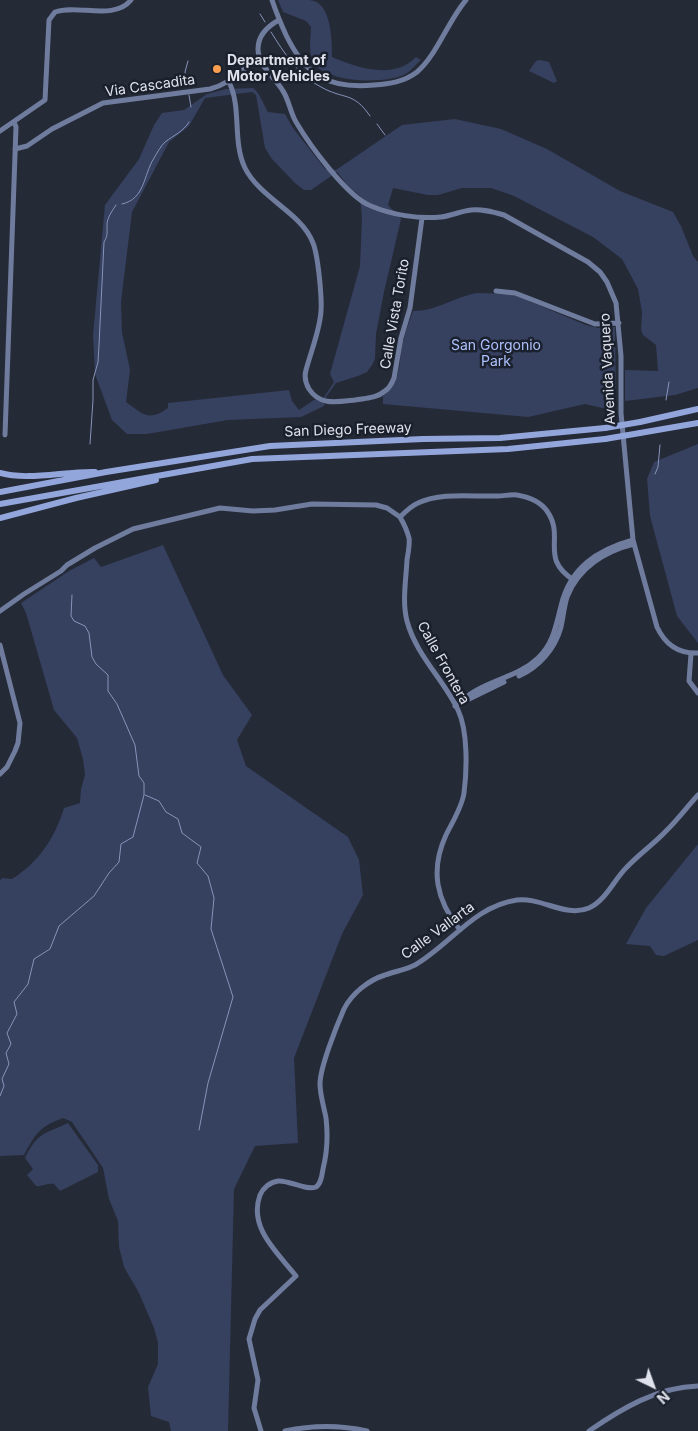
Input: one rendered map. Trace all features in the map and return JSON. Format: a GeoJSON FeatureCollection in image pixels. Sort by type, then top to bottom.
{"type":"FeatureCollection","features":[{"type":"Feature","properties":{"kind":"highway","name":"San Diego Freeway"},"geometry":{"type":"LineString","coordinates":[[0,492],[106,472],[270,446],[423,439],[500,438],[604,428],[698,409]]}},
{"type":"Feature","properties":{"kind":"highway","name":"San Diego Freeway"},"geometry":{"type":"LineString","coordinates":[[0,505],[270,457],[508,449],[605,439],[698,423]]}},
{"type":"Feature","properties":{"kind":"highway"},"geometry":{"type":"LineString","coordinates":[[0,518],[207,467]]}},
{"type":"Feature","properties":{"kind":"highway"},"geometry":{"type":"LineString","coordinates":[[0,473],[19,476],[80,471],[106,472]]}},
{"type":"Feature","properties":{"kind":"street"},"geometry":{"type":"LineString","coordinates":[[0,131],[45,100],[49,20],[55,12],[65,10],[116,10],[126,6],[131,0]]}},
{"type":"Feature","properties":{"kind":"street"},"geometry":{"type":"LineString","coordinates":[[272,0],[279,20],[299,59],[320,77],[348,86],[391,84],[408,78],[424,64],[466,0]]}},
{"type":"Feature","properties":{"kind":"street"},"geometry":{"type":"LineString","coordinates":[[260,58],[258,51],[260,37],[271,24],[279,20]]}},
{"type":"Feature","properties":{"kind":"street","name":"Via Cascadita"},"geometry":{"type":"LineString","coordinates":[[15,148],[27,146],[52,130],[103,103],[210,89],[224,85],[230,82],[248,65],[260,58]]}},
{"type":"Feature","properties":{"kind":"street","name":"Avenida Vaquero"},"geometry":{"type":"LineString","coordinates":[[260,58],[283,91],[296,121],[346,188],[356,198],[371,206],[397,214],[422,218],[444,216],[470,210],[490,211],[504,216],[588,262],[600,272],[607,282],[616,303],[621,366],[621,413],[633,542],[657,626],[662,637],[671,646],[691,654]]}},
{"type":"Feature","properties":{"kind":"street","name":"Calle Vista Torito"},"geometry":{"type":"LineString","coordinates":[[230,82],[234,95],[240,154],[248,173],[254,182],[306,230],[313,241],[316,252],[321,311],[305,379],[310,391],[319,400],[335,402],[373,397],[388,390],[392,384],[401,338],[410,308],[422,218]]}},
{"type":"Feature","properties":{"kind":"street"},"geometry":{"type":"LineString","coordinates":[[6,435],[16,127],[14,122]]}},
{"type":"Feature","properties":{"kind":"street"},"geometry":{"type":"LineString","coordinates":[[496,291],[515,293],[595,324],[618,323]]}},
{"type":"Feature","properties":{"kind":"street"},"geometry":{"type":"LineString","coordinates":[[0,611],[61,571],[67,565],[119,535],[133,529],[220,508],[276,510],[312,504],[376,504],[387,508],[400,517],[418,503],[460,496],[515,495],[533,500],[546,510],[555,535],[553,554],[558,566],[574,580]]}},
{"type":"Feature","properties":{"kind":"street","name":"Calle Frontera"},"geometry":{"type":"LineString","coordinates":[[400,517],[410,539],[405,606],[407,620],[414,639],[455,706],[463,726],[466,775],[464,796],[443,841],[436,867],[437,884],[444,907],[460,930]]}},
{"type":"Feature","properties":{"kind":"street"},"geometry":{"type":"LineString","coordinates":[[455,706],[525,673],[541,660],[555,642],[560,630],[568,595],[574,580],[595,555],[612,546],[633,542]]}},
{"type":"Feature","properties":{"kind":"street"},"geometry":{"type":"LineString","coordinates":[[0,645],[20,723],[15,751],[7,767],[0,774]]}},
{"type":"Feature","properties":{"kind":"street"},"geometry":{"type":"LineString","coordinates":[[698,653],[691,654],[689,681],[698,693]]}},
{"type":"Feature","properties":{"kind":"street","name":"Calle Vallarta"},"geometry":{"type":"LineString","coordinates":[[262,1431],[254,1408],[258,1380],[249,1339],[260,1310],[296,1276],[266,1239],[258,1215],[258,1203],[261,1192],[267,1185],[276,1181],[288,1181],[314,1188],[319,1185],[324,1169],[327,1145],[326,1121],[320,1084],[323,1066],[345,1008],[355,993],[374,979],[401,971],[416,964],[484,911],[500,904],[518,900],[540,902],[563,910],[589,908],[601,901],[626,868],[666,831],[698,795]]}},
{"type":"Feature","properties":{"kind":"street"},"geometry":{"type":"LineString","coordinates":[[589,1431],[623,1408],[648,1397],[667,1391],[698,1386]]}},
{"type":"Feature","properties":{"kind":"street"},"geometry":{"type":"LineString","coordinates":[[285,1431],[301,1427],[324,1426],[347,1427],[367,1431]]}},
{"type":"Feature","properties":{"kind":"green space"},"geometry":{"type":"Polygon","coordinates":[[[278,0],[309,0],[317,2],[322,7],[331,32],[332,57],[353,65],[376,70],[397,68],[407,64],[416,57],[421,60],[407,73],[387,79],[359,80],[332,75],[322,70],[313,60],[310,46],[311,27],[306,21],[283,12],[278,0]]]}},
{"type":"Feature","properties":{"kind":"green space"},"geometry":{"type":"Polygon","coordinates":[[[536,61],[549,62],[557,81],[554,83],[529,71],[536,61]]]}},
{"type":"Feature","properties":{"kind":"green space"},"geometry":{"type":"Polygon","coordinates":[[[253,88],[268,112],[285,114],[293,128],[325,169],[336,170],[402,125],[455,119],[501,129],[547,149],[620,191],[673,212],[693,256],[698,262],[698,388],[675,395],[625,401],[625,370],[658,371],[656,345],[643,335],[641,330],[642,312],[638,289],[622,259],[593,237],[514,196],[491,188],[462,188],[438,195],[428,195],[393,188],[388,205],[401,219],[376,334],[375,359],[367,372],[336,383],[326,397],[324,406],[301,417],[228,420],[147,434],[127,434],[112,420],[95,374],[93,335],[105,205],[139,159],[154,125],[162,113],[184,110],[207,94],[226,89],[253,88]],[[252,92],[205,98],[189,126],[169,142],[132,212],[121,302],[122,332],[130,370],[126,402],[146,415],[155,415],[161,412],[168,408],[168,403],[289,390],[292,401],[299,410],[314,400],[324,397],[334,382],[330,374],[360,266],[362,219],[360,196],[349,187],[337,172],[311,190],[304,190],[295,183],[272,159],[265,148],[256,95],[252,92]]]}},
{"type":"Feature","properties":{"kind":"green space","name":"San Gorgonio Park"},"geometry":{"type":"Polygon","coordinates":[[[477,293],[512,294],[586,325],[598,328],[615,327],[616,406],[602,408],[585,404],[528,417],[383,404],[383,396],[394,383],[397,376],[402,346],[413,311],[430,309],[477,293]]]}},
{"type":"Feature","properties":{"kind":"green space"},"geometry":{"type":"Polygon","coordinates":[[[698,444],[698,643],[677,616],[650,516],[647,479],[654,462],[698,444]]]}},
{"type":"Feature","properties":{"kind":"green space"},"geometry":{"type":"Polygon","coordinates":[[[163,545],[223,675],[252,715],[237,740],[246,766],[348,837],[359,860],[363,895],[342,934],[294,1058],[298,1143],[255,1146],[234,1189],[228,1431],[171,1431],[169,1422],[151,1416],[148,1387],[158,1364],[158,1343],[154,1328],[139,1293],[124,1267],[119,1247],[118,1221],[109,1199],[103,1168],[72,1122],[63,1118],[48,1124],[35,1136],[24,1155],[0,1156],[0,881],[2,878],[12,879],[38,857],[56,829],[64,808],[80,803],[85,775],[77,738],[54,710],[26,613],[21,603],[69,571],[94,558],[101,567],[163,545]]]}},
{"type":"Feature","properties":{"kind":"green space"},"geometry":{"type":"Polygon","coordinates":[[[698,844],[698,940],[664,956],[656,955],[650,946],[626,944],[646,908],[698,844]]]}},
{"type":"Feature","properties":{"kind":"green space"},"geometry":{"type":"Polygon","coordinates":[[[68,1123],[98,1165],[98,1172],[60,1191],[54,1184],[36,1186],[27,1175],[33,1169],[25,1158],[29,1150],[42,1135],[68,1123]]]}},
{"type":"Feature","properties":{"kind":"waterway"},"geometry":{"type":"LineString","coordinates":[[260,14],[265,22]]}},
{"type":"Feature","properties":{"kind":"waterway"},"geometry":{"type":"LineString","coordinates":[[271,32],[287,56],[306,77],[329,91],[353,99],[370,116]]}},
{"type":"Feature","properties":{"kind":"waterway"},"geometry":{"type":"LineString","coordinates":[[187,86],[185,72],[188,61]]}},
{"type":"Feature","properties":{"kind":"waterway"},"geometry":{"type":"LineString","coordinates":[[189,95],[191,107]]}},
{"type":"Feature","properties":{"kind":"waterway"},"geometry":{"type":"LineString","coordinates":[[122,204],[130,201],[139,192],[150,165],[163,144],[181,131],[189,122]]}},
{"type":"Feature","properties":{"kind":"waterway"},"geometry":{"type":"LineString","coordinates":[[377,124],[385,135]]}},
{"type":"Feature","properties":{"kind":"waterway"},"geometry":{"type":"LineString","coordinates":[[90,444],[93,380],[98,362],[104,242],[107,236],[108,220],[116,205]]}},
{"type":"Feature","properties":{"kind":"waterway"},"geometry":{"type":"LineString","coordinates":[[666,400],[669,382]]}},
{"type":"Feature","properties":{"kind":"waterway"},"geometry":{"type":"LineString","coordinates":[[655,474],[658,467],[660,445]]}},
{"type":"Feature","properties":{"kind":"waterway"},"geometry":{"type":"LineString","coordinates":[[0,1096],[4,1086],[2,1079],[9,1064],[6,1053],[11,1044],[7,1033],[17,1014],[14,1002],[28,984],[34,959],[50,949],[59,926],[94,896],[109,873],[119,862],[121,844],[133,837],[144,795],[144,783],[139,776],[135,745],[117,704],[108,691],[108,675],[96,664],[92,657],[89,633],[85,626],[74,621],[71,616],[72,595]]}},
{"type":"Feature","properties":{"kind":"waterway"},"geometry":{"type":"LineString","coordinates":[[145,795],[159,801],[166,812],[178,819],[182,833],[201,847],[197,863],[208,876],[214,898],[211,929],[233,997],[208,1083],[199,1130]]}},
{"type":"Feature","properties":{"kind":"place","name":"Department of Motor Vehicles"},"geometry":{"type":"Point","coordinates":[217,69]}}]}
